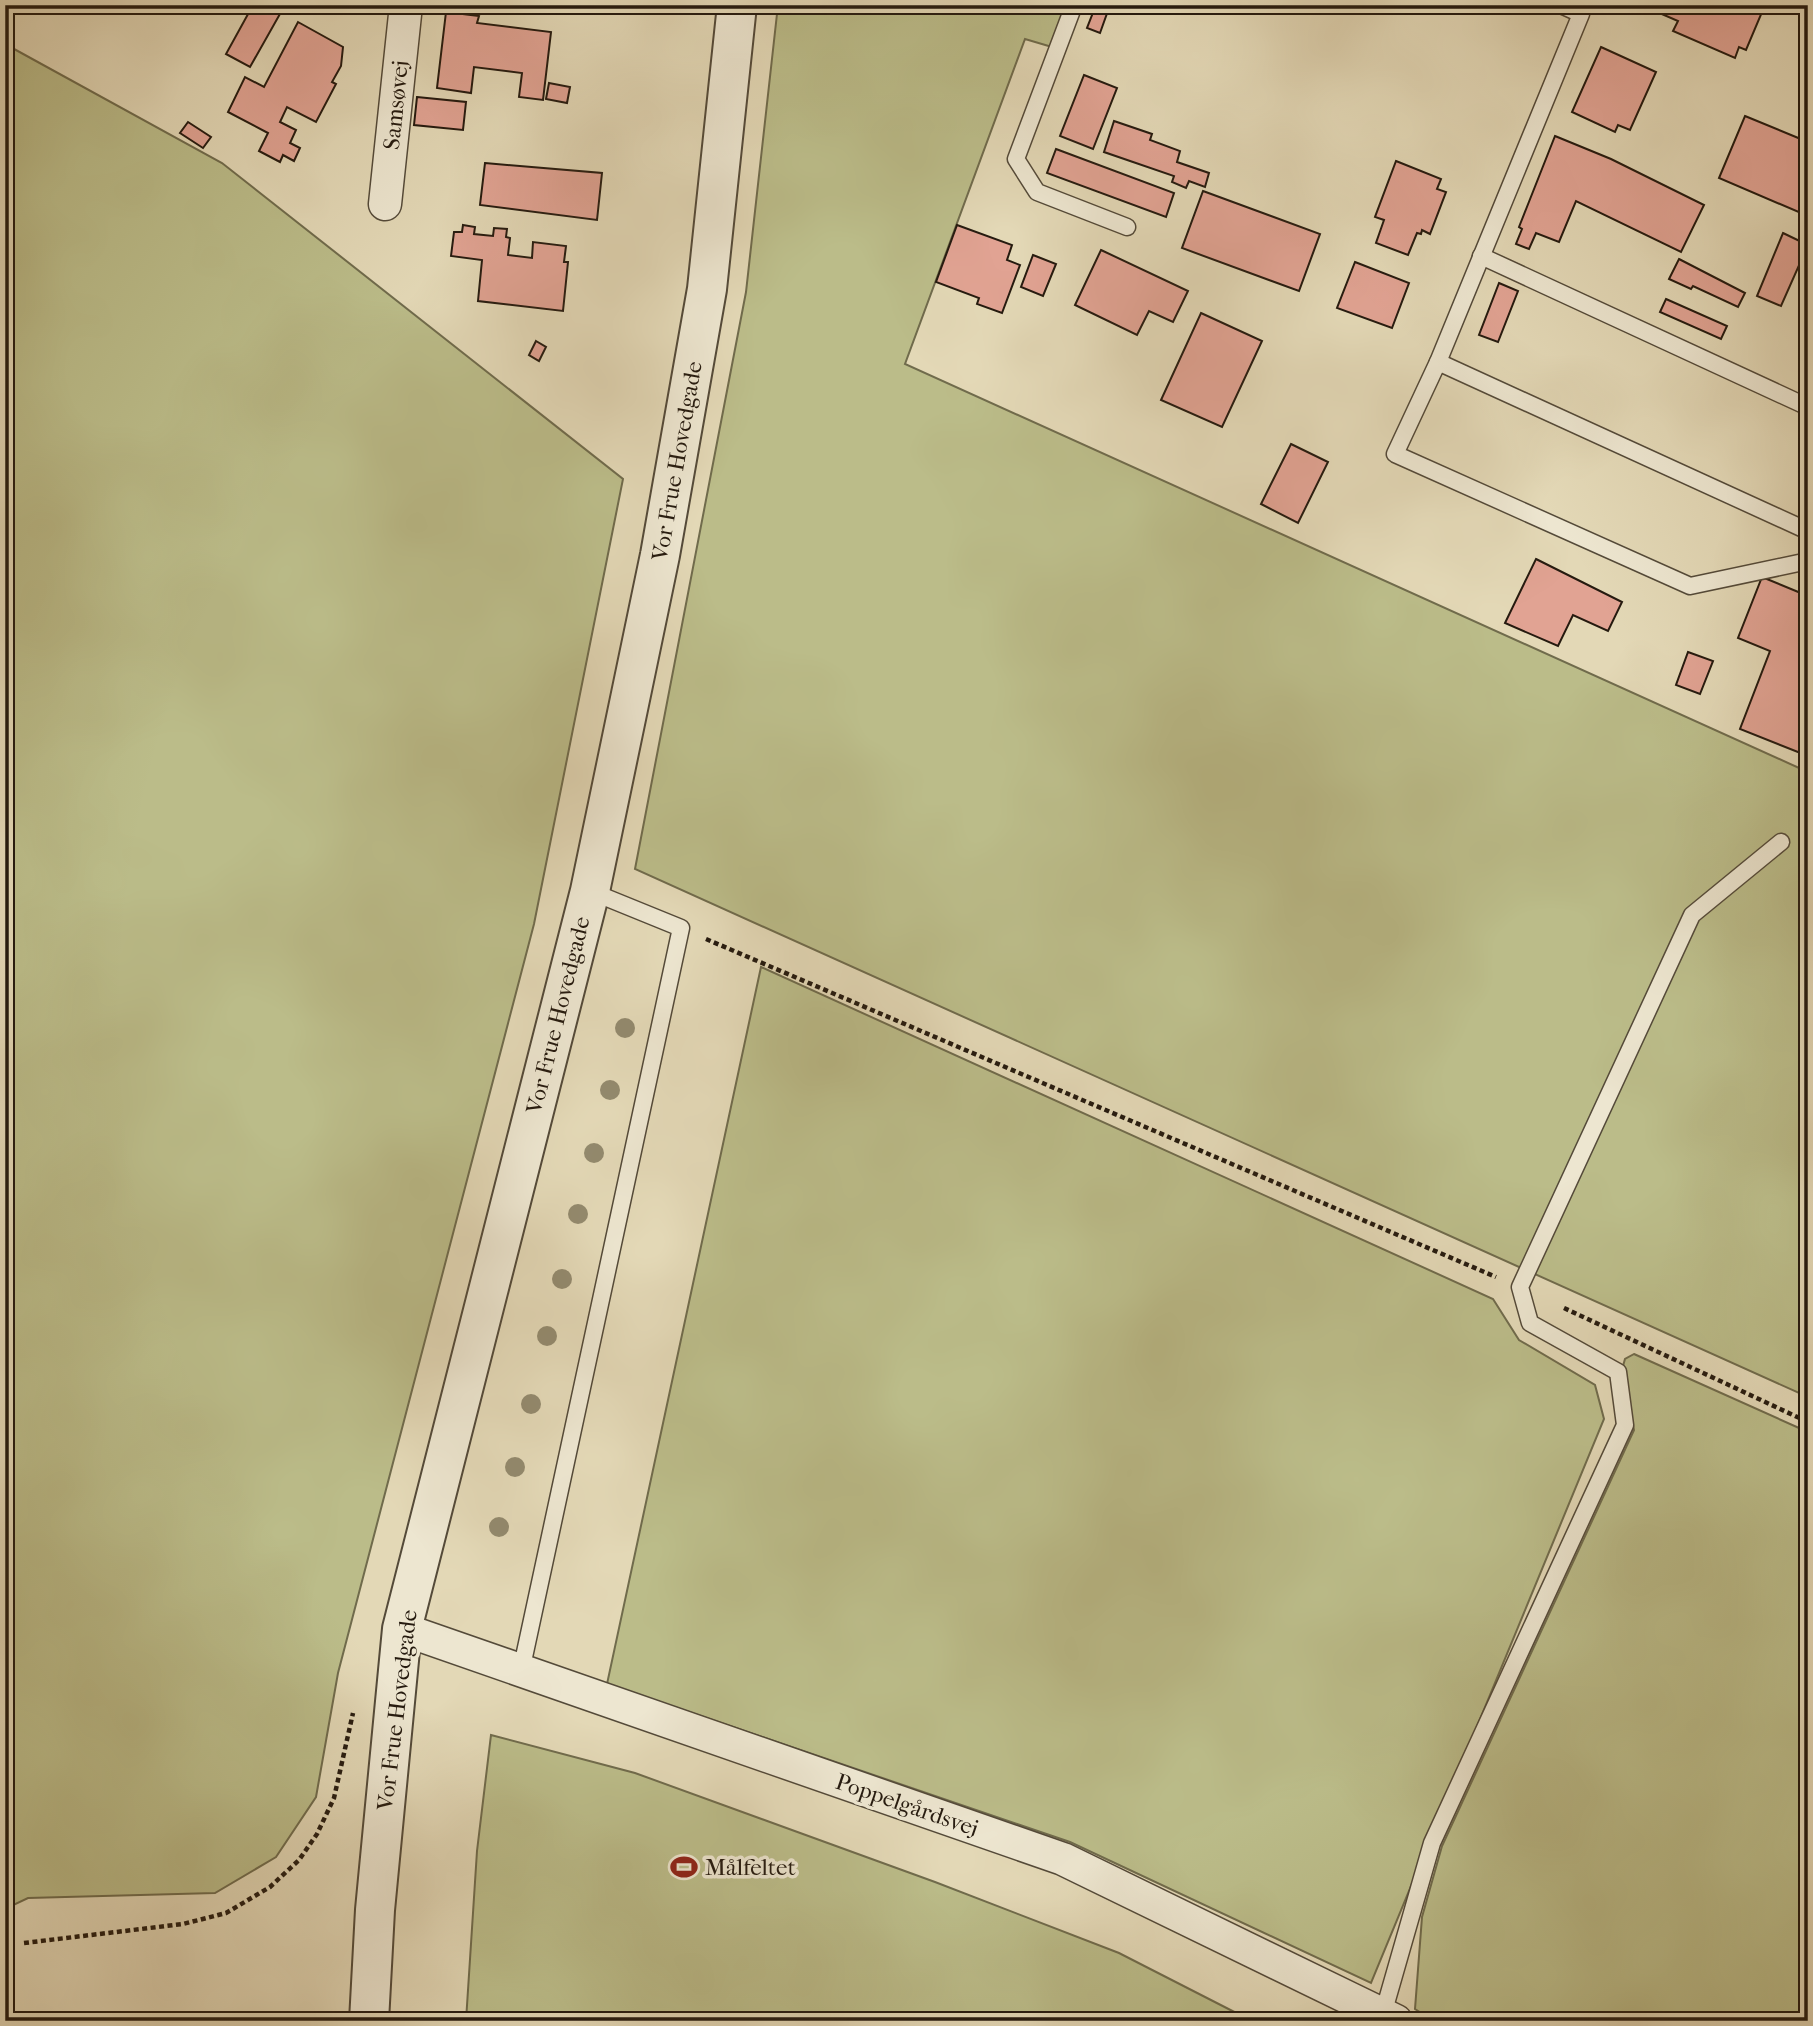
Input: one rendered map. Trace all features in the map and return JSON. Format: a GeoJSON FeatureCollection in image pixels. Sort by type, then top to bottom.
{"type":"FeatureCollection","features":[{"type":"Feature","properties":{"kind":"street","name":"Samsøvej"},"geometry":{"type":"LineString","coordinates":[[386,204],[405,5]]}},
{"type":"Feature","properties":{"kind":"street","name":"Vor Frue Hovedgade"},"geometry":{"type":"LineString","coordinates":[[369,2021],[375,1910],[402,1629],[590,891],[660,555],[707,289],[737,5]]}},
{"type":"Feature","properties":{"kind":"street","name":"Poppelgårdsvej"},"geometry":{"type":"LineString","coordinates":[[402,1629],[1063,1859],[1389,2017]]}},
{"type":"Feature","properties":{"kind":"lane"},"geometry":{"type":"LineString","coordinates":[[1074,5],[1016,159],[1037,192],[1127,227]]}},
{"type":"Feature","properties":{"kind":"lane"},"geometry":{"type":"LineString","coordinates":[[1561,5],[1581,14],[1438,362],[1395,454],[1690,586],[1808,561]]}},
{"type":"Feature","properties":{"kind":"lane"},"geometry":{"type":"LineString","coordinates":[[1481,256],[1808,407]]}},
{"type":"Feature","properties":{"kind":"lane"},"geometry":{"type":"LineString","coordinates":[[1438,362],[1808,531]]}},
{"type":"Feature","properties":{"kind":"lane"},"geometry":{"type":"LineString","coordinates":[[1389,2017],[1432,1843],[1625,1425],[1618,1372],[1530,1323],[1520,1287],[1692,915],[1782,842]]}},
{"type":"Feature","properties":{"kind":"lane"},"geometry":{"type":"LineString","coordinates":[[522,1671],[681,928],[590,891]]}},
{"type":"Feature","properties":{"kind":"path"},"geometry":{"type":"LineString","coordinates":[[681,928],[1520,1287],[1808,1422]]}},
{"type":"Feature","properties":{"kind":"path"},"geometry":{"type":"LineString","coordinates":[[24,1943],[183,1924],[226,1913],[271,1887],[299,1860],[317,1833],[334,1798],[354,1705]]}},
{"type":"Feature","properties":{"kind":"green space"},"geometry":{"type":"Polygon","coordinates":[[[778,5],[1068,5],[1052,47],[1025,39],[905,364],[1808,772],[1808,1397],[635,869],[746,292],[778,5]]]}},
{"type":"Feature","properties":{"kind":"green space"},"geometry":{"type":"Polygon","coordinates":[[[5,44],[222,163],[623,479],[534,924],[338,1673],[316,1797],[276,1857],[215,1893],[28,1898],[5,1909],[5,44]]]}},
{"type":"Feature","properties":{"kind":"green space"},"geometry":{"type":"Polygon","coordinates":[[[761,967],[1493,1299],[1519,1340],[1595,1385],[1604,1419],[1371,1983],[1070,1842],[607,1684],[761,967]]]}},
{"type":"Feature","properties":{"kind":"green space"},"geometry":{"type":"Polygon","coordinates":[[[1634,1354],[1808,1432],[1808,2021],[1434,2021],[1415,2009],[1422,1917],[1442,1846],[1634,1430],[1623,1366],[1625,1359],[1634,1354]]]}},
{"type":"Feature","properties":{"kind":"green space","name":"Målfeltet"},"geometry":{"type":"Polygon","coordinates":[[[491,1735],[635,1773],[935,1882],[1119,1953],[1252,2021],[466,2021],[477,1851],[491,1735]]]}},
{"type":"Feature","properties":{"kind":"building"},"geometry":{"type":"Polygon","coordinates":[[[253,5],[285,5],[250,67],[226,54],[253,5]]]}},
{"type":"Feature","properties":{"kind":"building"},"geometry":{"type":"Polygon","coordinates":[[[1096,5],[1110,5],[1100,33],[1087,28],[1096,5]]]}},
{"type":"Feature","properties":{"kind":"building"},"geometry":{"type":"Polygon","coordinates":[[[1641,5],[1765,5],[1746,50],[1739,47],[1735,58],[1673,31],[1678,21],[1641,5]]]}},
{"type":"Feature","properties":{"kind":"building"},"geometry":{"type":"Polygon","coordinates":[[[446,12],[479,16],[477,23],[551,32],[543,100],[519,97],[522,73],[474,67],[471,93],[437,88],[446,12]]]}},
{"type":"Feature","properties":{"kind":"building"},"geometry":{"type":"Polygon","coordinates":[[[298,22],[343,47],[341,66],[332,82],[336,84],[316,122],[287,107],[280,122],[296,130],[290,143],[300,148],[294,161],[283,155],[280,162],[259,151],[268,133],[228,112],[245,77],[264,87],[298,22]]]}},
{"type":"Feature","properties":{"kind":"building"},"geometry":{"type":"Polygon","coordinates":[[[1601,47],[1656,72],[1630,130],[1618,125],[1615,132],[1572,112],[1601,47]]]}},
{"type":"Feature","properties":{"kind":"building"},"geometry":{"type":"Polygon","coordinates":[[[1084,75],[1117,88],[1093,149],[1060,136],[1084,75]]]}},
{"type":"Feature","properties":{"kind":"building"},"geometry":{"type":"Polygon","coordinates":[[[549,83],[570,87],[567,103],[546,99],[549,83]]]}},
{"type":"Feature","properties":{"kind":"building"},"geometry":{"type":"Polygon","coordinates":[[[417,97],[466,102],[463,130],[414,125],[417,97]]]}},
{"type":"Feature","properties":{"kind":"building"},"geometry":{"type":"Polygon","coordinates":[[[1745,116],[1808,142],[1808,216],[1719,178],[1745,116]]]}},
{"type":"Feature","properties":{"kind":"building"},"geometry":{"type":"Polygon","coordinates":[[[1114,121],[1152,134],[1150,140],[1180,151],[1177,162],[1209,173],[1205,187],[1189,181],[1186,188],[1172,182],[1174,176],[1104,152],[1114,121]]]}},
{"type":"Feature","properties":{"kind":"building"},"geometry":{"type":"Polygon","coordinates":[[[188,122],[211,137],[203,148],[180,133],[188,122]]]}},
{"type":"Feature","properties":{"kind":"building"},"geometry":{"type":"Polygon","coordinates":[[[1555,136],[1611,159],[1704,205],[1681,252],[1576,201],[1559,242],[1536,233],[1529,249],[1516,244],[1522,229],[1519,227],[1555,136]]]}},
{"type":"Feature","properties":{"kind":"building"},"geometry":{"type":"Polygon","coordinates":[[[1056,149],[1174,193],[1166,217],[1047,173],[1056,149]]]}},
{"type":"Feature","properties":{"kind":"building"},"geometry":{"type":"Polygon","coordinates":[[[1396,161],[1441,179],[1437,189],[1446,192],[1430,234],[1422,230],[1421,234],[1417,233],[1408,255],[1376,243],[1384,220],[1375,217],[1396,161]]]}},
{"type":"Feature","properties":{"kind":"building"},"geometry":{"type":"Polygon","coordinates":[[[485,163],[602,173],[597,220],[480,205],[485,163]]]}},
{"type":"Feature","properties":{"kind":"building"},"geometry":{"type":"Polygon","coordinates":[[[1203,191],[1320,234],[1299,291],[1182,248],[1203,191]]]}},
{"type":"Feature","properties":{"kind":"building"},"geometry":{"type":"Polygon","coordinates":[[[463,225],[475,227],[474,234],[493,236],[494,228],[507,229],[506,237],[510,238],[508,255],[532,258],[533,242],[566,246],[564,262],[568,262],[563,311],[478,301],[482,260],[451,256],[454,232],[462,232],[463,225]]]}},
{"type":"Feature","properties":{"kind":"building"},"geometry":{"type":"Polygon","coordinates":[[[957,225],[1012,245],[1007,260],[1020,265],[1002,313],[977,304],[979,298],[936,282],[957,225]]]}},
{"type":"Feature","properties":{"kind":"building"},"geometry":{"type":"Polygon","coordinates":[[[1783,233],[1808,245],[1781,306],[1757,296],[1783,233]]]}},
{"type":"Feature","properties":{"kind":"building"},"geometry":{"type":"Polygon","coordinates":[[[1101,250],[1188,291],[1173,322],[1149,311],[1137,335],[1075,305],[1101,250]]]}},
{"type":"Feature","properties":{"kind":"building"},"geometry":{"type":"Polygon","coordinates":[[[1033,255],[1056,264],[1043,296],[1021,287],[1033,255]]]}},
{"type":"Feature","properties":{"kind":"building"},"geometry":{"type":"Polygon","coordinates":[[[1679,259],[1745,293],[1738,307],[1693,286],[1691,289],[1669,279],[1679,259]]]}},
{"type":"Feature","properties":{"kind":"building"},"geometry":{"type":"Polygon","coordinates":[[[1355,262],[1409,283],[1392,328],[1337,308],[1355,262]]]}},
{"type":"Feature","properties":{"kind":"building"},"geometry":{"type":"Polygon","coordinates":[[[1499,283],[1518,291],[1498,342],[1479,335],[1499,283]]]}},
{"type":"Feature","properties":{"kind":"building"},"geometry":{"type":"Polygon","coordinates":[[[1666,299],[1727,326],[1721,339],[1660,312],[1666,299]]]}},
{"type":"Feature","properties":{"kind":"building"},"geometry":{"type":"Polygon","coordinates":[[[1201,313],[1262,341],[1222,427],[1161,400],[1201,313]]]}},
{"type":"Feature","properties":{"kind":"building"},"geometry":{"type":"Polygon","coordinates":[[[536,341],[546,347],[539,361],[529,355],[536,341]]]}},
{"type":"Feature","properties":{"kind":"building"},"geometry":{"type":"Polygon","coordinates":[[[1291,444],[1328,462],[1298,523],[1261,504],[1291,444]]]}},
{"type":"Feature","properties":{"kind":"building"},"geometry":{"type":"Polygon","coordinates":[[[1536,559],[1622,602],[1608,631],[1573,615],[1558,646],[1505,623],[1536,559]]]}},
{"type":"Feature","properties":{"kind":"building"},"geometry":{"type":"Polygon","coordinates":[[[1762,577],[1808,596],[1808,756],[1740,729],[1770,651],[1738,638],[1762,577]]]}},
{"type":"Feature","properties":{"kind":"building"},"geometry":{"type":"Polygon","coordinates":[[[1688,652],[1713,661],[1700,694],[1676,685],[1688,652]]]}},
{"type":"Feature","properties":{"kind":"place","name":"Målfeltet"},"geometry":{"type":"Point","coordinates":[684,1867]}}]}
